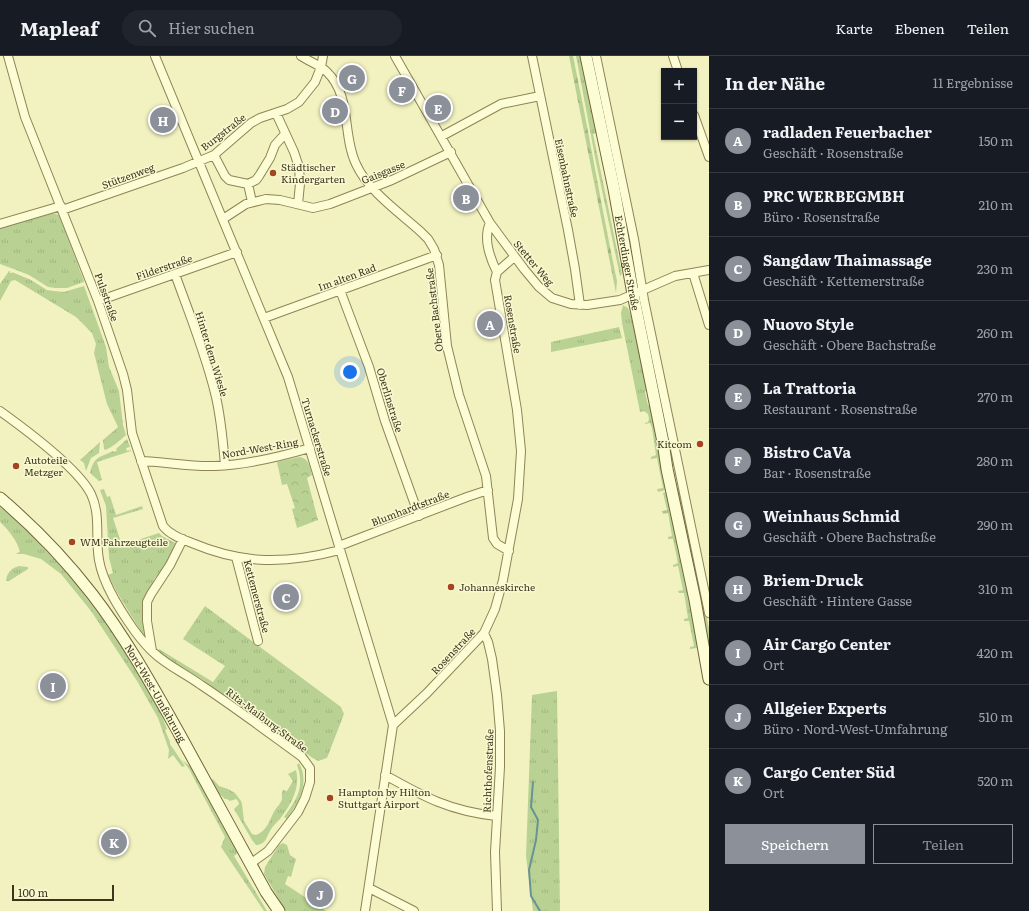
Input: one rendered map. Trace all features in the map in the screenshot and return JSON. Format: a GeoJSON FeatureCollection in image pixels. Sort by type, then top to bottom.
{"type":"FeatureCollection","features":[{"type":"Feature","properties":{"kind":"main road","name":"Echterdinger Straße"},"geometry":{"type":"LineString","coordinates":[[586,56],[637,292],[667,469],[695,600],[709,679]]}},
{"type":"Feature","properties":{"kind":"main road","name":"Nord-West-Umfahrung"},"geometry":{"type":"LineString","coordinates":[[0,498],[36,531],[65,561],[92,594],[121,634],[162,703],[250,864],[279,911]]}},
{"type":"Feature","properties":{"kind":"street","name":"Pulsstraße"},"geometry":{"type":"LineString","coordinates":[[8,56],[25,117],[98,301],[123,374],[127,390],[132,433],[163,526],[170,533],[183,539]]}},
{"type":"Feature","properties":{"kind":"street","name":"Turnackerstraße"},"geometry":{"type":"LineString","coordinates":[[155,56],[288,377],[393,725]]}},
{"type":"Feature","properties":{"kind":"street","name":"Obere Bachstraße"},"geometry":{"type":"LineString","coordinates":[[301,56],[321,67],[332,78],[337,86],[344,107],[352,155],[361,174],[372,188],[428,239],[434,249],[440,275],[445,334],[450,361],[462,407],[486,476],[493,538],[497,544],[509,551]]}},
{"type":"Feature","properties":{"kind":"street","name":"Burgstraße"},"geometry":{"type":"LineString","coordinates":[[200,162],[214,155],[251,123],[260,118],[293,106],[304,96],[315,82],[321,67],[322,56]]}},
{"type":"Feature","properties":{"kind":"street"},"geometry":{"type":"LineString","coordinates":[[395,56],[442,136],[490,223]]}},
{"type":"Feature","properties":{"kind":"street","name":"Eisenbahnstraße"},"geometry":{"type":"LineString","coordinates":[[532,56],[568,230],[580,305]]}},
{"type":"Feature","properties":{"kind":"street","name":"Echterdinger Straße"},"geometry":{"type":"LineString","coordinates":[[596,56],[634,239],[637,292],[679,466],[709,613]]}},
{"type":"Feature","properties":{"kind":"street"},"geometry":{"type":"LineString","coordinates":[[673,56],[677,68]]}},
{"type":"Feature","properties":{"kind":"street"},"geometry":{"type":"LineString","coordinates":[[442,136],[496,106],[540,96]]}},
{"type":"Feature","properties":{"kind":"street"},"geometry":{"type":"LineString","coordinates":[[276,113],[294,152],[299,167],[300,184],[298,204]]}},
{"type":"Feature","properties":{"kind":"street"},"geometry":{"type":"LineString","coordinates":[[697,123],[709,157]]}},
{"type":"Feature","properties":{"kind":"street"},"geometry":{"type":"LineString","coordinates":[[214,155],[225,176],[229,180],[248,184],[256,180],[259,176],[270,158],[275,145],[285,134]]}},
{"type":"Feature","properties":{"kind":"street","name":"Gaisgasse"},"geometry":{"type":"LineString","coordinates":[[252,202],[272,199],[307,207],[318,207],[372,188],[413,171],[451,152]]}},
{"type":"Feature","properties":{"kind":"street","name":"Stützenweg"},"geometry":{"type":"LineString","coordinates":[[0,224],[62,208],[200,162]]}},
{"type":"Feature","properties":{"kind":"street"},"geometry":{"type":"LineString","coordinates":[[223,219],[252,202],[248,184]]}},
{"type":"Feature","properties":{"kind":"street","name":"Stetter Weg"},"geometry":{"type":"LineString","coordinates":[[490,223],[532,280],[548,295],[558,301],[580,305],[611,302],[675,276],[709,270]]}},
{"type":"Feature","properties":{"kind":"street","name":"Rosenstraße"},"geometry":{"type":"LineString","coordinates":[[393,725],[427,693],[484,633],[495,609],[509,551],[518,499],[521,451],[516,404],[495,280],[497,272],[491,258],[487,237],[487,231],[490,223]]}},
{"type":"Feature","properties":{"kind":"street","name":"Filderstraße"},"geometry":{"type":"LineString","coordinates":[[98,301],[237,252]]}},
{"type":"Feature","properties":{"kind":"street","name":"Im alten Rad"},"geometry":{"type":"LineString","coordinates":[[264,318],[436,255]]}},
{"type":"Feature","properties":{"kind":"street"},"geometry":{"type":"LineString","coordinates":[[497,272],[514,256]]}},
{"type":"Feature","properties":{"kind":"street"},"geometry":{"type":"LineString","coordinates":[[693,273],[709,325]]}},
{"type":"Feature","properties":{"kind":"street","name":"Hinter dem Wiesle"},"geometry":{"type":"LineString","coordinates":[[175,274],[213,385],[220,415],[225,465]]}},
{"type":"Feature","properties":{"kind":"street","name":"Oberlinstraße"},"geometry":{"type":"LineString","coordinates":[[340,290],[369,367],[385,421],[419,516]]}},
{"type":"Feature","properties":{"kind":"street","name":"Rita-Maiburg-Straße"},"geometry":{"type":"LineString","coordinates":[[0,412],[27,431],[61,460],[87,487],[96,507],[98,522],[98,554],[104,577],[133,628],[152,652],[201,684],[302,757],[310,768],[310,782],[305,798],[298,812],[268,851],[250,864]]}},
{"type":"Feature","properties":{"kind":"street","name":"Nord-West-Ring"},"geometry":{"type":"LineString","coordinates":[[141,461],[189,466],[225,465],[275,457],[310,448]]}},
{"type":"Feature","properties":{"kind":"street"},"geometry":{"type":"LineString","coordinates":[[667,469],[679,466]]}},
{"type":"Feature","properties":{"kind":"street","name":"Blumhardtstraße"},"geometry":{"type":"LineString","coordinates":[[340,548],[488,490]]}},
{"type":"Feature","properties":{"kind":"street"},"geometry":{"type":"LineString","coordinates":[[152,652],[147,621],[148,602],[151,594],[167,571],[183,539]]}},
{"type":"Feature","properties":{"kind":"street","name":"Kettemerstraße"},"geometry":{"type":"LineString","coordinates":[[183,539],[211,550],[236,557],[256,560],[291,560],[307,558],[340,548]]}},
{"type":"Feature","properties":{"kind":"street","name":"Kettemerstraße"},"geometry":{"type":"LineString","coordinates":[[236,557],[258,641]]}},
{"type":"Feature","properties":{"kind":"street","name":"Richthofenstraße"},"geometry":{"type":"LineString","coordinates":[[484,633],[490,647],[499,712],[500,752],[495,858],[497,911]]}},
{"type":"Feature","properties":{"kind":"street"},"geometry":{"type":"LineString","coordinates":[[365,911],[393,725]]}},
{"type":"Feature","properties":{"kind":"street"},"geometry":{"type":"LineString","coordinates":[[385,775],[422,796],[445,805],[475,814],[496,816]]}},
{"type":"Feature","properties":{"kind":"street"},"geometry":{"type":"LineString","coordinates":[[369,888],[414,911]]}},
{"type":"Feature","properties":{"kind":"green space"},"geometry":{"type":"Polygon","coordinates":[[[569,56],[573,56],[579,84],[617,281],[616,293],[569,56]]]}},
{"type":"Feature","properties":{"kind":"green space"},"geometry":{"type":"Polygon","coordinates":[[[576,56],[582,56],[597,133],[593,134],[622,274],[620,276],[595,157],[576,56]]]}},
{"type":"Feature","properties":{"kind":"green space"},"geometry":{"type":"Polygon","coordinates":[[[53,213],[59,215],[84,281],[67,288],[48,287],[29,275],[0,264],[0,228],[53,213]]]}},
{"type":"Feature","properties":{"kind":"green space"},"geometry":{"type":"Polygon","coordinates":[[[9,271],[10,273],[12,272],[31,280],[47,290],[64,292],[84,286],[106,347],[109,367],[119,391],[123,425],[126,435],[111,447],[105,450],[103,440],[118,427],[107,404],[94,353],[96,344],[92,333],[76,317],[15,280],[11,281],[0,301],[0,284],[9,271]]]}},
{"type":"Feature","properties":{"kind":"green space"},"geometry":{"type":"Polygon","coordinates":[[[623,305],[628,308],[631,316],[647,389],[645,392],[648,405],[650,406],[665,490],[658,492],[657,489],[663,488],[657,458],[651,459],[651,457],[656,455],[652,428],[650,423],[645,424],[649,419],[648,414],[644,411],[640,412],[622,323],[621,313],[623,305]]]}},
{"type":"Feature","properties":{"kind":"green space"},"geometry":{"type":"Polygon","coordinates":[[[619,327],[622,338],[551,352],[551,342],[619,327]]]}},
{"type":"Feature","properties":{"kind":"green space"},"geometry":{"type":"Polygon","coordinates":[[[127,439],[130,447],[126,448],[127,451],[131,451],[97,462],[102,480],[99,481],[90,473],[95,460],[113,451],[117,451],[116,449],[127,439]]]}},
{"type":"Feature","properties":{"kind":"green space"},"geometry":{"type":"Polygon","coordinates":[[[100,442],[99,453],[91,458],[86,471],[84,463],[80,460],[100,442]]]}},
{"type":"Feature","properties":{"kind":"green space"},"geometry":{"type":"Polygon","coordinates":[[[299,457],[307,461],[311,469],[312,475],[307,478],[318,520],[297,528],[292,509],[295,508],[287,484],[282,485],[277,462],[299,457]]]}},
{"type":"Feature","properties":{"kind":"green space"},"geometry":{"type":"Polygon","coordinates":[[[104,489],[107,497],[110,496],[116,515],[142,506],[143,509],[113,518],[122,545],[159,533],[175,543],[168,564],[163,571],[156,576],[154,579],[155,582],[145,598],[147,633],[143,635],[108,575],[113,573],[109,558],[106,506],[100,490],[104,489]]]}},
{"type":"Feature","properties":{"kind":"green space"},"geometry":{"type":"Polygon","coordinates":[[[681,489],[709,628],[709,646],[676,490],[681,489]]]}},
{"type":"Feature","properties":{"kind":"green space"},"geometry":{"type":"Polygon","coordinates":[[[666,492],[691,603],[697,648],[690,649],[690,647],[694,646],[689,621],[684,621],[684,619],[688,618],[684,593],[679,593],[678,591],[683,590],[678,566],[673,567],[673,565],[678,563],[673,539],[668,539],[668,537],[672,536],[668,513],[663,514],[662,511],[667,510],[663,493],[666,492]]]}},
{"type":"Feature","properties":{"kind":"green space"},"geometry":{"type":"Polygon","coordinates":[[[0,507],[20,524],[57,562],[105,623],[144,682],[167,729],[165,730],[170,744],[185,766],[182,767],[173,755],[168,759],[169,750],[158,718],[137,681],[91,611],[61,574],[41,559],[24,554],[15,554],[20,552],[19,548],[12,536],[0,522],[0,507]]]}},
{"type":"Feature","properties":{"kind":"green space"},"geometry":{"type":"Polygon","coordinates":[[[19,566],[28,567],[28,569],[9,581],[6,581],[10,571],[19,566]]]}},
{"type":"Feature","properties":{"kind":"green space"},"geometry":{"type":"Polygon","coordinates":[[[205,606],[341,707],[344,714],[327,758],[318,761],[306,753],[304,754],[203,680],[167,659],[158,651],[159,649],[213,682],[225,666],[183,639],[205,606]]]}},
{"type":"Feature","properties":{"kind":"green space"},"geometry":{"type":"Polygon","coordinates":[[[557,691],[560,911],[533,911],[526,856],[532,695],[557,691]]]}},
{"type":"Feature","properties":{"kind":"green space"},"geometry":{"type":"Polygon","coordinates":[[[182,760],[190,766],[238,853],[234,856],[267,911],[264,911],[221,847],[225,837],[189,769],[182,760]]]}},
{"type":"Feature","properties":{"kind":"green space"},"geometry":{"type":"Polygon","coordinates":[[[299,763],[303,778],[302,792],[287,819],[284,817],[293,804],[300,786],[297,765],[299,763]]]}},
{"type":"Feature","properties":{"kind":"green space"},"geometry":{"type":"Polygon","coordinates":[[[296,770],[296,790],[291,803],[272,828],[264,842],[258,845],[256,845],[252,840],[234,809],[239,804],[238,801],[236,799],[230,801],[225,799],[217,792],[211,780],[213,779],[219,786],[235,793],[242,804],[244,821],[252,834],[256,835],[266,828],[282,799],[283,790],[287,791],[293,781],[288,774],[296,770]]]}},
{"type":"Feature","properties":{"kind":"green space"},"geometry":{"type":"Polygon","coordinates":[[[283,843],[287,845],[290,855],[296,859],[291,877],[288,876],[285,884],[326,911],[286,911],[264,874],[265,867],[279,845],[283,843]]]}},
{"type":"Feature","properties":{"kind":"waterway"},"geometry":{"type":"LineString","coordinates":[[533,782],[531,807],[538,820],[536,840],[529,870],[531,896],[540,911]]}},
{"type":"Feature","properties":{"kind":"place","name":"Weinhaus Schmid"},"geometry":{"type":"Point","coordinates":[352,78]}},
{"type":"Feature","properties":{"kind":"place","name":"Bistro CaVa"},"geometry":{"type":"Point","coordinates":[402,90]}},
{"type":"Feature","properties":{"kind":"place","name":"La Trattoria"},"geometry":{"type":"Point","coordinates":[438,108]}},
{"type":"Feature","properties":{"kind":"place","name":"Nuovo Style"},"geometry":{"type":"Point","coordinates":[335,111]}},
{"type":"Feature","properties":{"kind":"place","name":"Briem-Druck"},"geometry":{"type":"Point","coordinates":[163,120]}},
{"type":"Feature","properties":{"kind":"place","name":"Städtischer Kindergarten"},"geometry":{"type":"Point","coordinates":[273,173]}},
{"type":"Feature","properties":{"kind":"place","name":"PRC WERBEGMBH"},"geometry":{"type":"Point","coordinates":[466,198]}},
{"type":"Feature","properties":{"kind":"place","name":"radladen Feuerbacher"},"geometry":{"type":"Point","coordinates":[490,324]}},
{"type":"Feature","properties":{"kind":"place","name":"Kitcom"},"geometry":{"type":"Point","coordinates":[700,444]}},
{"type":"Feature","properties":{"kind":"place","name":"Autoteile Metzger"},"geometry":{"type":"Point","coordinates":[16,466]}},
{"type":"Feature","properties":{"kind":"place","name":"WM Fahrzeugteile"},"geometry":{"type":"Point","coordinates":[72,542]}},
{"type":"Feature","properties":{"kind":"place","name":"Johanneskirche"},"geometry":{"type":"Point","coordinates":[451,587]}},
{"type":"Feature","properties":{"kind":"place","name":"Sangdaw Thaimassage"},"geometry":{"type":"Point","coordinates":[286,597]}},
{"type":"Feature","properties":{"kind":"place","name":"Air Cargo Center"},"geometry":{"type":"Point","coordinates":[53,686]}},
{"type":"Feature","properties":{"kind":"place","name":"Hampton by Hilton Stuttgart Airport"},"geometry":{"type":"Point","coordinates":[330,798]}},
{"type":"Feature","properties":{"kind":"place","name":"Cargo Center Süd"},"geometry":{"type":"Point","coordinates":[114,842]}},
{"type":"Feature","properties":{"kind":"place","name":"Allgeier Experts"},"geometry":{"type":"Point","coordinates":[320,894]}}]}
